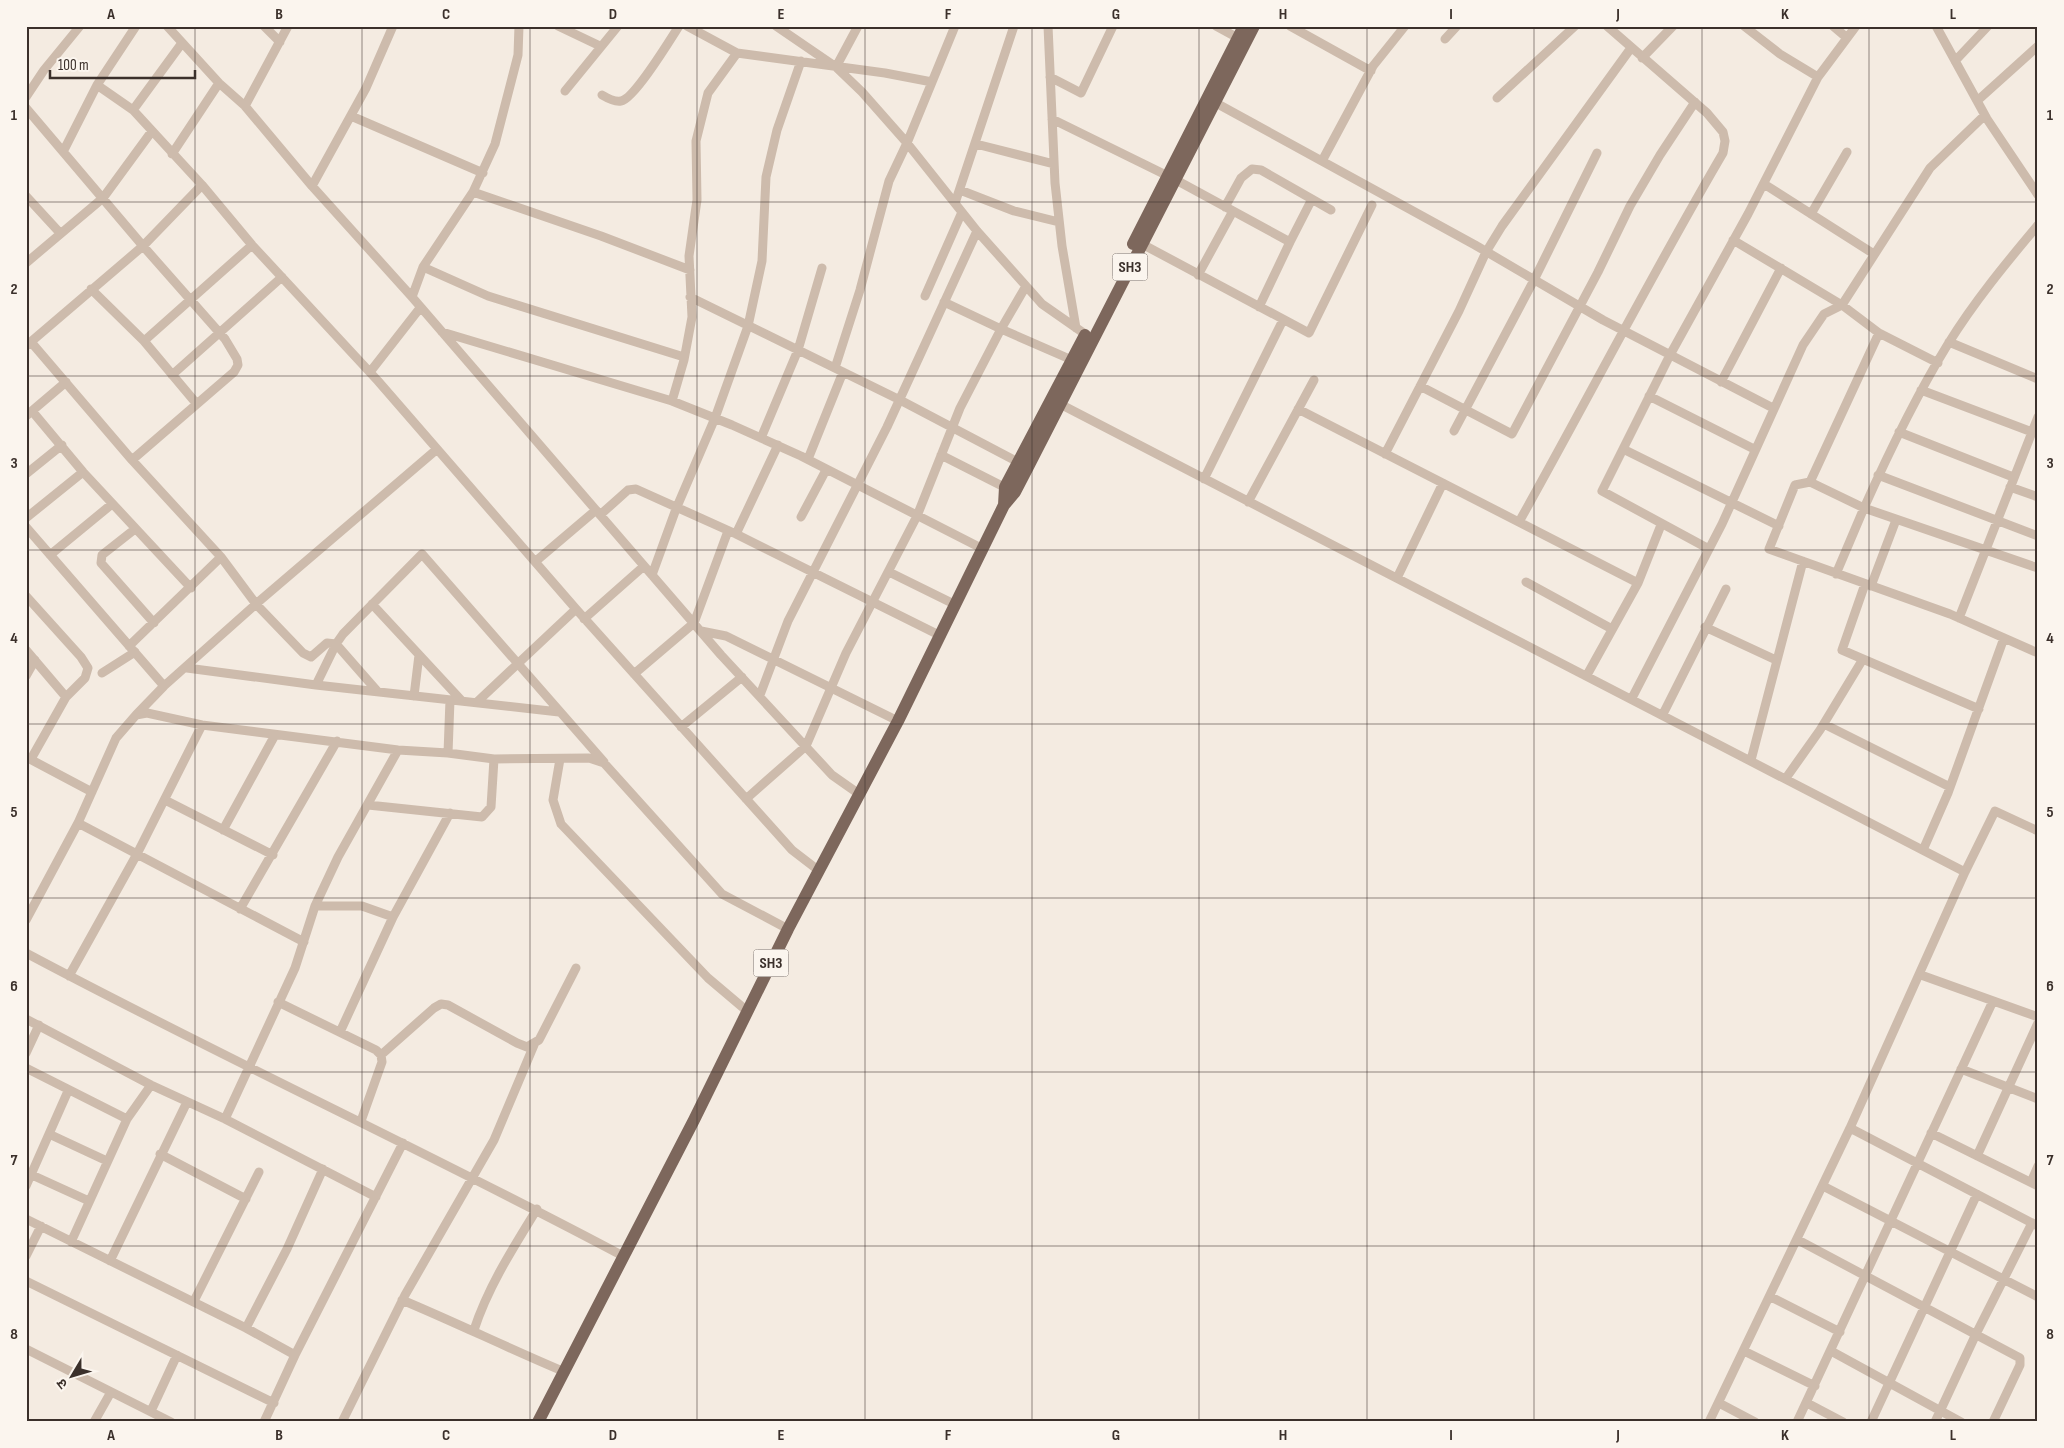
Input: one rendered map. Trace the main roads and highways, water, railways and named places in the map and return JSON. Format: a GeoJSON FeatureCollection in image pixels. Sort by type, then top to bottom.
{"type":"FeatureCollection","features":[{"type":"Feature","properties":{"kind":"main road","name":"SH3"},"geometry":{"type":"LineString","coordinates":[[538,1422],[694,1120],[818,870],[860,794],[941,636],[1004,505],[1018,462],[1072,360],[1081,331],[1216,103],[1254,26]]}},
{"type":"Feature","properties":{"kind":"main road","name":"SH3"},"geometry":{"type":"LineString","coordinates":[[1010,490],[1060,404],[1142,244],[1241,32]]}}]}
